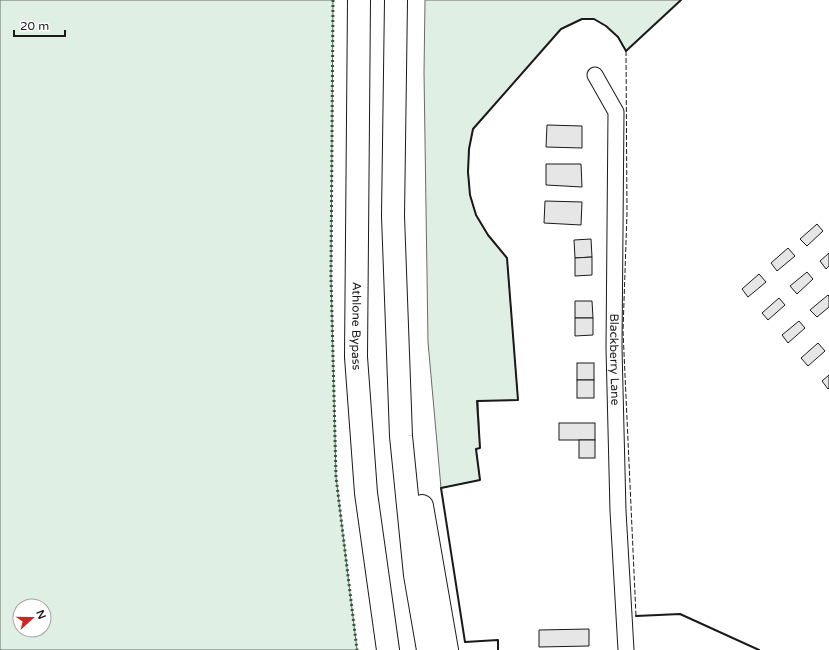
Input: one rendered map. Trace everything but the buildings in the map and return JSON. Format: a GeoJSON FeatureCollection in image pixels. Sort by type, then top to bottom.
{"type":"FeatureCollection","features":[{"type":"Feature","properties":{"kind":"highway","name":"Athlone Bypass"},"geometry":{"type":"LineString","coordinates":[[359,0],[356,357],[366,493],[388,650]]}},
{"type":"Feature","properties":{"kind":"highway"},"geometry":{"type":"LineString","coordinates":[[396,0],[393,216],[401,436],[416,575],[428,650]]}},
{"type":"Feature","properties":{"kind":"highway"},"geometry":{"type":"LineString","coordinates":[[393,216],[408,352],[420,495],[447,650]]}},
{"type":"Feature","properties":{"kind":"highway"},"geometry":{"type":"LineString","coordinates":[[366,493],[366,574],[376,650]]}},
{"type":"Feature","properties":{"kind":"street","name":"Blackberry Lane"},"geometry":{"type":"LineString","coordinates":[[595,75],[616,112],[614,348],[618,511],[626,650]]}},
{"type":"Feature","properties":{"kind":"green space"},"geometry":{"type":"Polygon","coordinates":[[[0,0],[333,0],[331,276],[336,477],[357,650],[0,650],[0,0]]]}},
{"type":"Feature","properties":{"kind":"green space"},"geometry":{"type":"Polygon","coordinates":[[[425,0],[681,0],[626,51],[618,37],[606,26],[594,19],[582,19],[561,29],[473,129],[469,149],[468,172],[470,195],[476,215],[488,235],[507,258],[518,400],[478,401],[480,448],[476,449],[480,480],[441,488],[428,342],[424,73],[425,0]]]}},
{"type":"Feature","properties":{"kind":"hedge"},"geometry":{"type":"LineString","coordinates":[[333,0],[331,276],[336,477],[357,650]]}},
{"type":"Feature","properties":{"kind":"fence"},"geometry":{"type":"LineString","coordinates":[[626,51],[627,213],[623,331],[636,616]]}},
{"type":"Feature","properties":{"kind":"wall"},"geometry":{"type":"LineString","coordinates":[[498,650],[498,640],[465,642],[441,488],[480,480],[476,449],[480,448],[477,401],[518,400],[507,258],[488,235],[476,215],[470,195],[468,172],[469,149],[473,129],[561,29],[582,19],[594,19],[606,26],[618,37],[626,51],[681,0]]}},
{"type":"Feature","properties":{"kind":"wall"},"geometry":{"type":"LineString","coordinates":[[636,616],[680,614],[759,650]]}}]}
